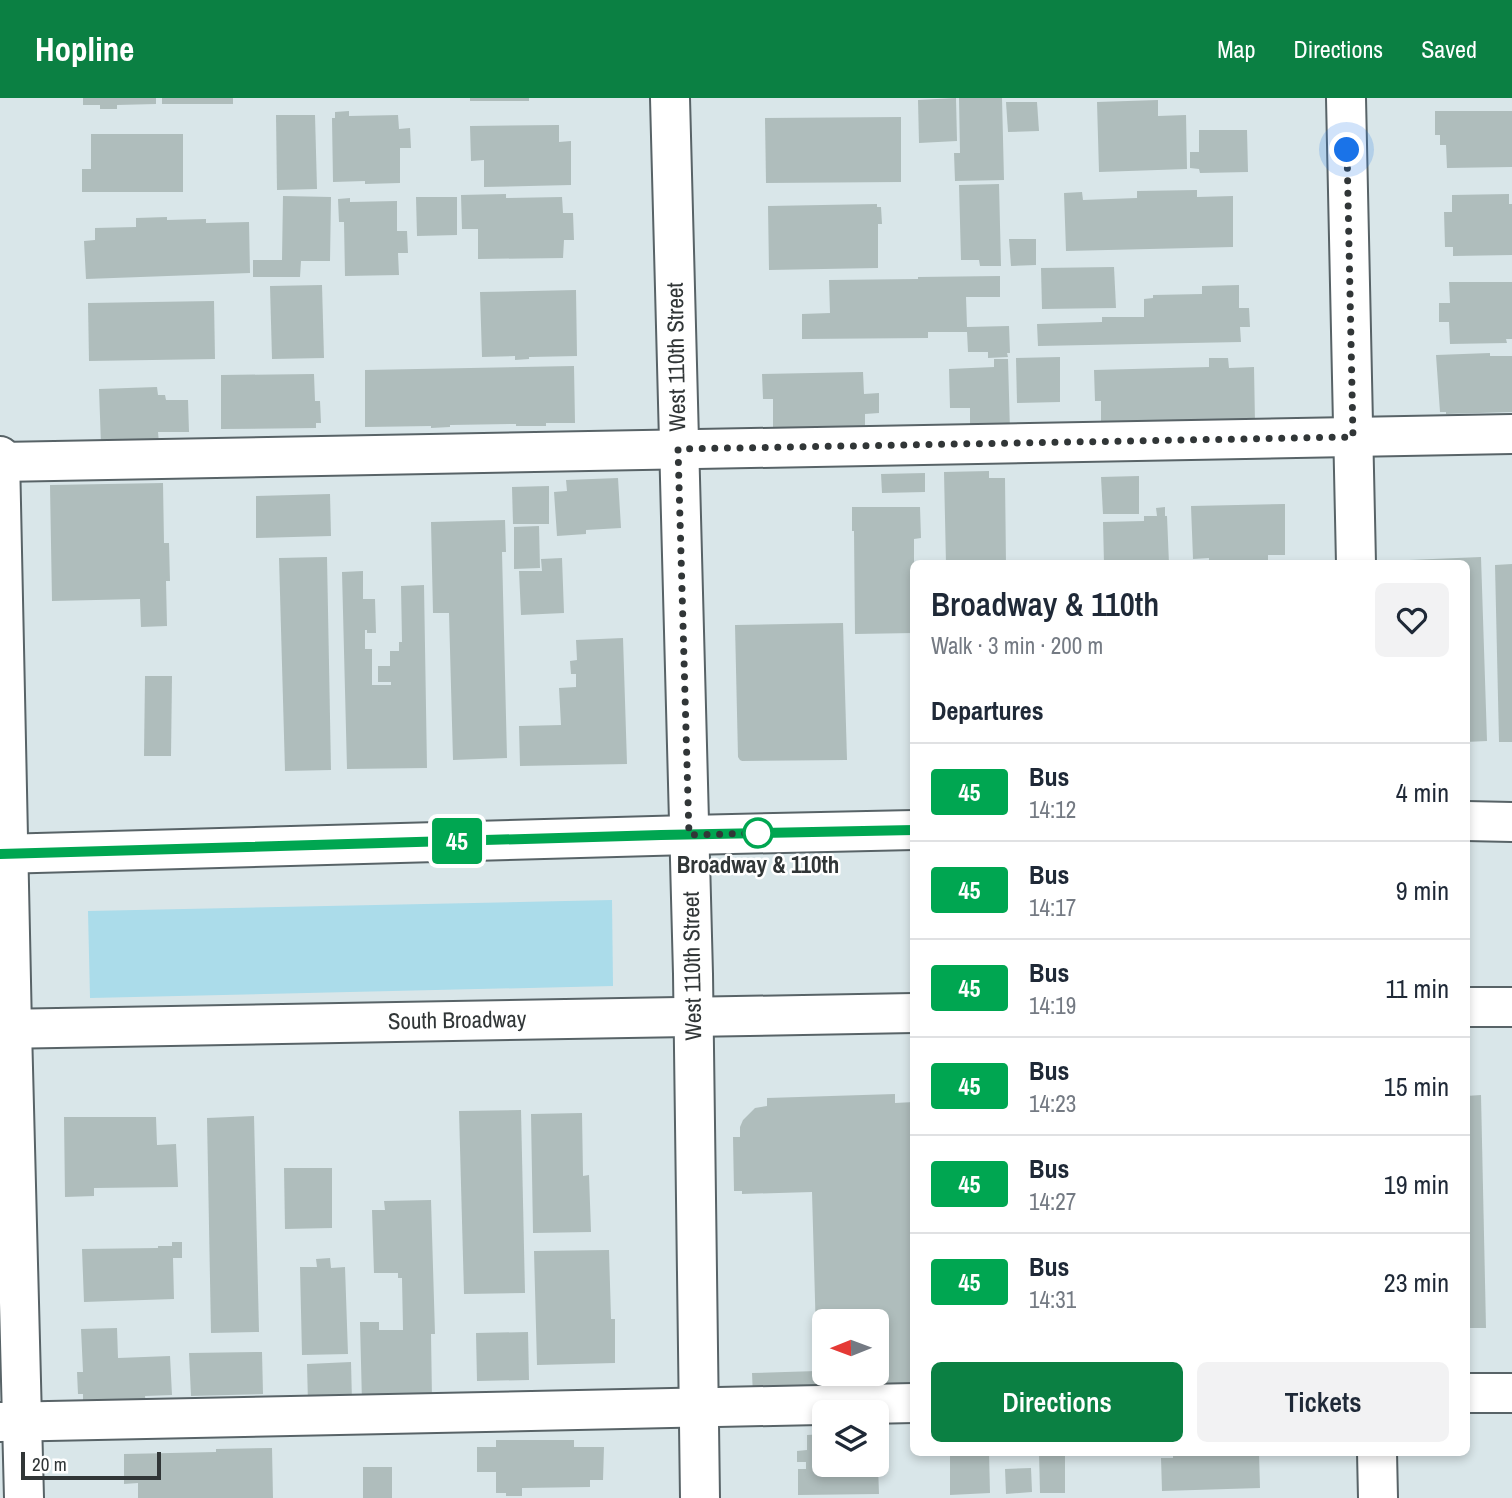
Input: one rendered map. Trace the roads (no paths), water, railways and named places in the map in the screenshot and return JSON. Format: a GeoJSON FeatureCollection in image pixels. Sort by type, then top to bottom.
{"type":"FeatureCollection","features":[{"type":"Feature","properties":{"kind":"street","name":"West 110th Street"},"geometry":{"type":"LineString","coordinates":[[670,98],[693,1016],[700,1498]]}},
{"type":"Feature","properties":{"kind":"street"},"geometry":{"type":"LineString","coordinates":[[1346,98],[1356,560]]}},
{"type":"Feature","properties":{"kind":"street"},"geometry":{"type":"LineString","coordinates":[[0,463],[1512,434]]}},
{"type":"Feature","properties":{"kind":"street"},"geometry":{"type":"LineString","coordinates":[[0,456],[11,1422],[24,1498]]}},
{"type":"Feature","properties":{"kind":"street"},"geometry":{"type":"LineString","coordinates":[[1470,821],[1512,822]]}},
{"type":"Feature","properties":{"kind":"street"},"geometry":{"type":"LineString","coordinates":[[4,854],[910,830]]}},
{"type":"Feature","properties":{"kind":"street","name":"South Broadway"},"geometry":{"type":"LineString","coordinates":[[6,1029],[910,1013]]}},
{"type":"Feature","properties":{"kind":"street"},"geometry":{"type":"LineString","coordinates":[[1470,1393],[1512,1393]]}},
{"type":"Feature","properties":{"kind":"street"},"geometry":{"type":"LineString","coordinates":[[11,1422],[910,1403]]}},
{"type":"Feature","properties":{"kind":"street"},"geometry":{"type":"LineString","coordinates":[[1377,1456],[1378,1498]]}},
{"type":"Feature","properties":{"kind":"place","name":"Broadway & 110th"},"geometry":{"type":"Point","coordinates":[758,833]}}]}
